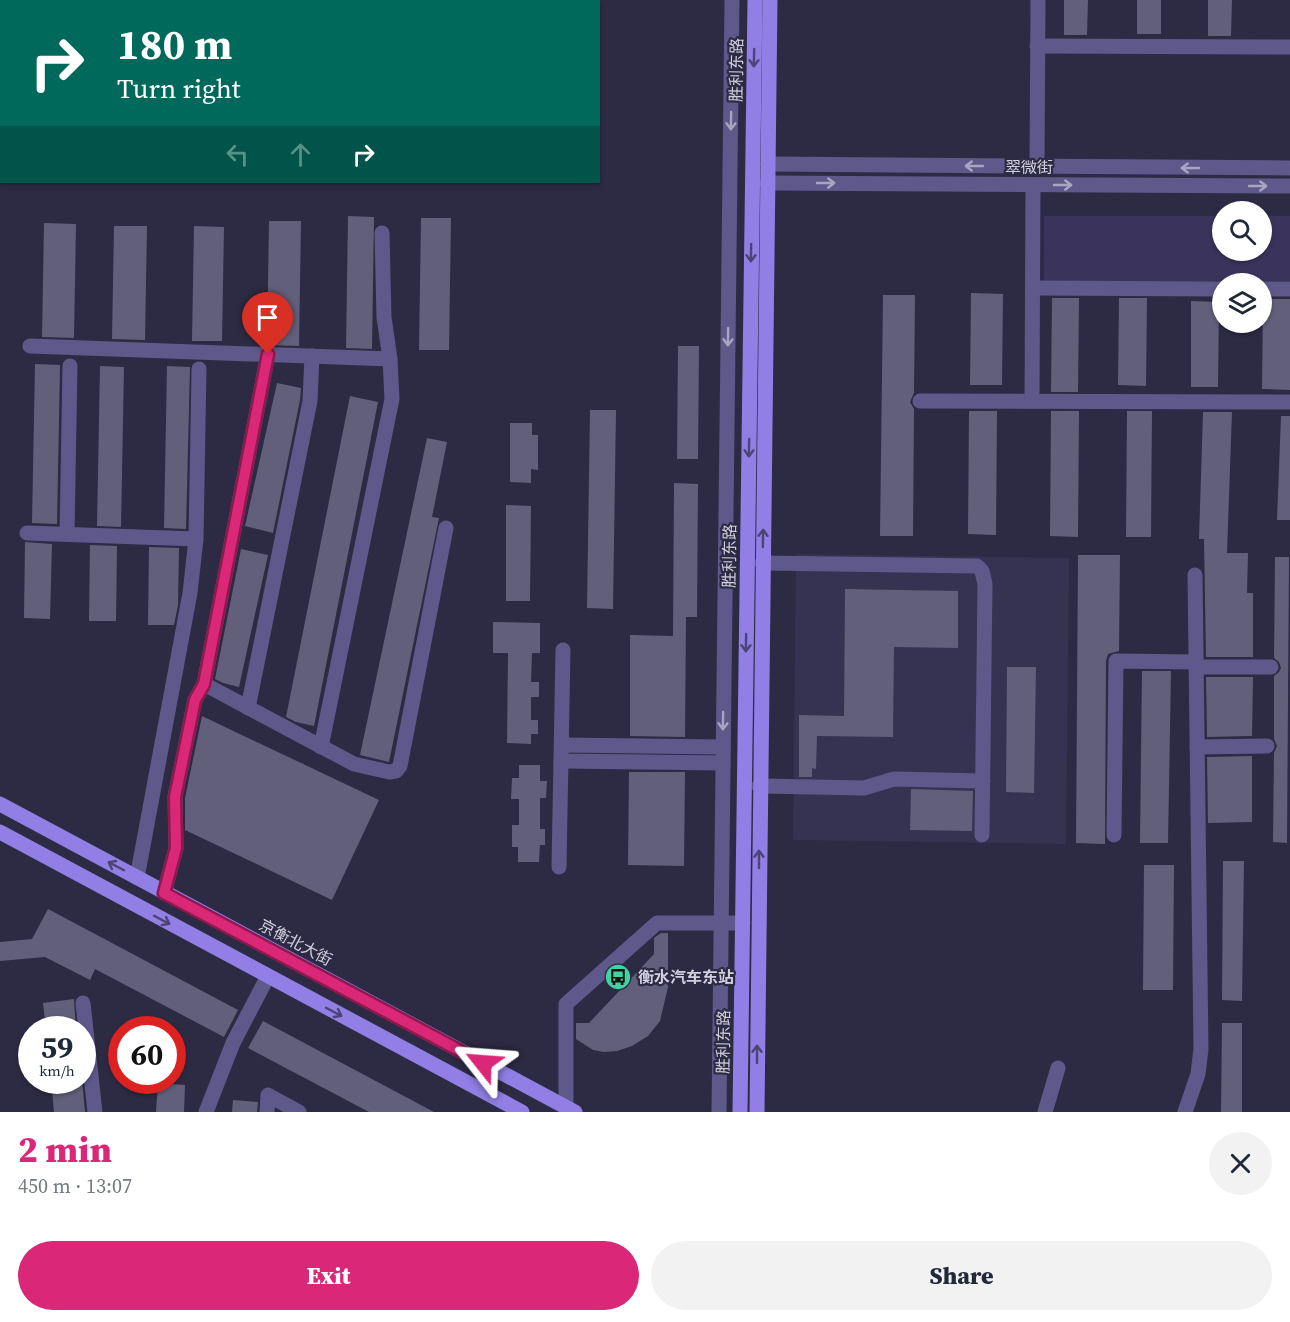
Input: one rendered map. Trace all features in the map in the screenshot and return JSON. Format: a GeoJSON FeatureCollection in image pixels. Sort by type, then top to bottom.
{"type":"FeatureCollection","features":[{"type":"Feature","properties":{"kind":"main road","name":"胜利东路"},"geometry":{"type":"LineString","coordinates":[[740,1112],[755,0]]}},
{"type":"Feature","properties":{"kind":"main road","name":"胜利东路"},"geometry":{"type":"LineString","coordinates":[[757,1112],[759,786],[770,0]]}},
{"type":"Feature","properties":{"kind":"main road","name":"京衡北大街"},"geometry":{"type":"LineString","coordinates":[[0,804],[571,1110]]}},
{"type":"Feature","properties":{"kind":"main road"},"geometry":{"type":"LineString","coordinates":[[0,832],[522,1112]]}},
{"type":"Feature","properties":{"kind":"street"},"geometry":{"type":"LineString","coordinates":[[719,1112],[732,0]]}},
{"type":"Feature","properties":{"kind":"street"},"geometry":{"type":"LineString","coordinates":[[1037,166],[1038,0]]}},
{"type":"Feature","properties":{"kind":"street"},"geometry":{"type":"LineString","coordinates":[[1038,46],[1290,47]]}},
{"type":"Feature","properties":{"kind":"street","name":"翠微街"},"geometry":{"type":"LineString","coordinates":[[768,164],[1290,168]]}},
{"type":"Feature","properties":{"kind":"street","name":"翠微街"},"geometry":{"type":"LineString","coordinates":[[768,183],[1290,186]]}},
{"type":"Feature","properties":{"kind":"street"},"geometry":{"type":"LineString","coordinates":[[1032,401],[1033,184]]}},
{"type":"Feature","properties":{"kind":"street"},"geometry":{"type":"LineString","coordinates":[[321,747],[392,399],[390,359],[384,317],[382,233]]}},
{"type":"Feature","properties":{"kind":"street"},"geometry":{"type":"LineString","coordinates":[[1033,288],[1212,289]]}},
{"type":"Feature","properties":{"kind":"street"},"geometry":{"type":"LineString","coordinates":[[1272,289],[1290,289]]}},
{"type":"Feature","properties":{"kind":"street"},"geometry":{"type":"LineString","coordinates":[[30,346],[390,359]]}},
{"type":"Feature","properties":{"kind":"street"},"geometry":{"type":"LineString","coordinates":[[164,893],[176,848],[175,797],[195,700],[204,684],[268,354]]}},
{"type":"Feature","properties":{"kind":"street"},"geometry":{"type":"LineString","coordinates":[[248,708],[310,401],[312,356]]}},
{"type":"Feature","properties":{"kind":"street"},"geometry":{"type":"LineString","coordinates":[[67,534],[70,366]]}},
{"type":"Feature","properties":{"kind":"street"},"geometry":{"type":"LineString","coordinates":[[137,878],[190,593],[196,539],[199,369]]}},
{"type":"Feature","properties":{"kind":"street"},"geometry":{"type":"LineString","coordinates":[[920,401],[1290,402]]}},
{"type":"Feature","properties":{"kind":"street"},"geometry":{"type":"LineString","coordinates":[[204,684],[354,764],[389,772],[396,771],[400,766],[446,528]]}},
{"type":"Feature","properties":{"kind":"street"},"geometry":{"type":"LineString","coordinates":[[27,533],[196,539]]}},
{"type":"Feature","properties":{"kind":"street"},"geometry":{"type":"LineString","coordinates":[[762,563],[978,566],[982,571],[985,584],[982,835]]}},
{"type":"Feature","properties":{"kind":"street"},"geometry":{"type":"LineString","coordinates":[[1185,1112],[1198,1074],[1201,1049],[1195,575]]}},
{"type":"Feature","properties":{"kind":"street"},"geometry":{"type":"LineString","coordinates":[[559,867],[563,650]]}},
{"type":"Feature","properties":{"kind":"street"},"geometry":{"type":"LineString","coordinates":[[1114,835],[1116,661],[1271,667]]}},
{"type":"Feature","properties":{"kind":"street"},"geometry":{"type":"LineString","coordinates":[[562,745],[723,755]]}},
{"type":"Feature","properties":{"kind":"street"},"geometry":{"type":"LineString","coordinates":[[1197,747],[1267,746]]}},
{"type":"Feature","properties":{"kind":"street"},"geometry":{"type":"LineString","coordinates":[[561,761],[723,755]]}},
{"type":"Feature","properties":{"kind":"street"},"geometry":{"type":"LineString","coordinates":[[759,786],[864,788],[894,779],[983,781]]}},
{"type":"Feature","properties":{"kind":"street"},"geometry":{"type":"LineString","coordinates":[[571,1110],[566,1004],[657,923],[742,923]]}},
{"type":"Feature","properties":{"kind":"street"},"geometry":{"type":"LineString","coordinates":[[206,1112],[233,1042],[268,976]]}},
{"type":"Feature","properties":{"kind":"street"},"geometry":{"type":"LineString","coordinates":[[83,1003],[96,1112]]}},
{"type":"Feature","properties":{"kind":"street"},"geometry":{"type":"LineString","coordinates":[[1045,1112],[1058,1068]]}},
{"type":"Feature","properties":{"kind":"street"},"geometry":{"type":"LineString","coordinates":[[267,1112],[268,1095],[299,1112]]}},
{"type":"Feature","properties":{"kind":"shaded area"},"geometry":{"type":"Polygon","coordinates":[[[1044,216],[1212,216],[1212,261],[1272,261],[1272,216],[1290,216],[1290,281],[1272,281],[1272,273],[1212,273],[1212,281],[1044,281],[1044,216]]]}},
{"type":"Feature","properties":{"kind":"shaded area"},"geometry":{"type":"Polygon","coordinates":[[[796,554],[1069,558],[1066,844],[793,840],[796,554]]]}},
{"type":"Feature","properties":{"kind":"building"},"geometry":{"type":"Polygon","coordinates":[[[1064,0],[1088,0],[1087,35],[1064,35],[1064,0]]]}},
{"type":"Feature","properties":{"kind":"building"},"geometry":{"type":"Polygon","coordinates":[[[1137,0],[1161,0],[1161,34],[1137,34],[1137,0]]]}},
{"type":"Feature","properties":{"kind":"building"},"geometry":{"type":"Polygon","coordinates":[[[1208,0],[1232,0],[1231,36],[1208,36],[1208,0]]]}},
{"type":"Feature","properties":{"kind":"building"},"geometry":{"type":"Polygon","coordinates":[[[348,216],[374,217],[372,349],[346,348],[348,216]]]}},
{"type":"Feature","properties":{"kind":"building"},"geometry":{"type":"Polygon","coordinates":[[[421,218],[451,218],[449,350],[419,350],[421,218]]]}},
{"type":"Feature","properties":{"kind":"building"},"geometry":{"type":"Polygon","coordinates":[[[269,221],[301,221],[299,346],[267,345],[269,221]]]}},
{"type":"Feature","properties":{"kind":"building"},"geometry":{"type":"Polygon","coordinates":[[[44,223],[76,224],[74,338],[42,337],[44,223]]]}},
{"type":"Feature","properties":{"kind":"building"},"geometry":{"type":"Polygon","coordinates":[[[114,226],[147,226],[145,340],[112,339],[114,226]]]}},
{"type":"Feature","properties":{"kind":"building"},"geometry":{"type":"Polygon","coordinates":[[[194,226],[224,227],[222,341],[192,341],[194,226]]]}},
{"type":"Feature","properties":{"kind":"building"},"geometry":{"type":"Polygon","coordinates":[[[971,293],[1003,294],[1002,385],[970,385],[971,293]]]}},
{"type":"Feature","properties":{"kind":"building"},"geometry":{"type":"Polygon","coordinates":[[[883,295],[915,295],[914,393],[910,402],[914,409],[913,536],[880,536],[883,295]]]}},
{"type":"Feature","properties":{"kind":"building"},"geometry":{"type":"Polygon","coordinates":[[[1052,298],[1079,298],[1078,392],[1051,392],[1052,298]]]}},
{"type":"Feature","properties":{"kind":"building"},"geometry":{"type":"Polygon","coordinates":[[[1119,298],[1147,298],[1146,386],[1118,385],[1119,298]]]}},
{"type":"Feature","properties":{"kind":"building"},"geometry":{"type":"Polygon","coordinates":[[[1272,299],[1290,299],[1290,390],[1262,389],[1263,333],[1272,333],[1272,299]]]}},
{"type":"Feature","properties":{"kind":"building"},"geometry":{"type":"Polygon","coordinates":[[[1191,301],[1212,302],[1212,333],[1219,333],[1218,387],[1191,387],[1191,301]]]}},
{"type":"Feature","properties":{"kind":"building"},"geometry":{"type":"Polygon","coordinates":[[[678,346],[699,346],[698,459],[677,459],[678,346]]]}},
{"type":"Feature","properties":{"kind":"building"},"geometry":{"type":"Polygon","coordinates":[[[35,364],[60,365],[57,524],[32,523],[35,364]]]}},
{"type":"Feature","properties":{"kind":"building"},"geometry":{"type":"Polygon","coordinates":[[[100,366],[124,367],[121,527],[97,526],[100,366]]]}},
{"type":"Feature","properties":{"kind":"building"},"geometry":{"type":"Polygon","coordinates":[[[167,366],[190,367],[186,529],[164,528],[167,366]]]}},
{"type":"Feature","properties":{"kind":"building"},"geometry":{"type":"Polygon","coordinates":[[[277,383],[301,388],[273,533],[245,526],[277,383]]]}},
{"type":"Feature","properties":{"kind":"building"},"geometry":{"type":"Polygon","coordinates":[[[350,396],[378,402],[314,726],[286,717],[350,396]]]}},
{"type":"Feature","properties":{"kind":"building"},"geometry":{"type":"Polygon","coordinates":[[[590,410],[616,410],[613,609],[587,608],[590,410]]]}},
{"type":"Feature","properties":{"kind":"building"},"geometry":{"type":"Polygon","coordinates":[[[969,411],[997,411],[996,535],[968,534],[969,411]]]}},
{"type":"Feature","properties":{"kind":"building"},"geometry":{"type":"Polygon","coordinates":[[[1051,411],[1079,411],[1078,537],[1050,536],[1051,411]]]}},
{"type":"Feature","properties":{"kind":"building"},"geometry":{"type":"Polygon","coordinates":[[[1127,411],[1152,411],[1151,537],[1126,537],[1127,411]]]}},
{"type":"Feature","properties":{"kind":"building"},"geometry":{"type":"Polygon","coordinates":[[[1203,412],[1232,412],[1227,553],[1248,553],[1247,593],[1253,593],[1253,657],[1206,657],[1204,539],[1199,539],[1203,412]]]}},
{"type":"Feature","properties":{"kind":"building"},"geometry":{"type":"Polygon","coordinates":[[[1281,416],[1290,416],[1290,520],[1277,520],[1281,416]]]}},
{"type":"Feature","properties":{"kind":"building"},"geometry":{"type":"Polygon","coordinates":[[[510,423],[532,423],[532,435],[538,435],[538,470],[531,469],[531,483],[510,482],[510,423]]]}},
{"type":"Feature","properties":{"kind":"building"},"geometry":{"type":"Polygon","coordinates":[[[427,438],[447,442],[432,517],[439,518],[389,762],[360,755],[427,438]]]}},
{"type":"Feature","properties":{"kind":"building"},"geometry":{"type":"Polygon","coordinates":[[[674,483],[698,484],[697,617],[686,617],[685,737],[630,736],[630,635],[673,636],[674,483]]]}},
{"type":"Feature","properties":{"kind":"building"},"geometry":{"type":"Polygon","coordinates":[[[506,505],[531,506],[530,601],[506,601],[506,505]]]}},
{"type":"Feature","properties":{"kind":"building"},"geometry":{"type":"Polygon","coordinates":[[[25,542],[52,544],[50,619],[24,618],[25,542]]]}},
{"type":"Feature","properties":{"kind":"building"},"geometry":{"type":"Polygon","coordinates":[[[90,545],[117,546],[116,621],[89,621],[90,545]]]}},
{"type":"Feature","properties":{"kind":"building"},"geometry":{"type":"Polygon","coordinates":[[[149,547],[179,548],[178,605],[174,625],[148,625],[149,547]]]}},
{"type":"Feature","properties":{"kind":"building"},"geometry":{"type":"Polygon","coordinates":[[[241,549],[268,555],[239,687],[215,679],[241,549]]]}},
{"type":"Feature","properties":{"kind":"building"},"geometry":{"type":"Polygon","coordinates":[[[1078,555],[1120,555],[1119,651],[1108,654],[1106,661],[1105,844],[1076,843],[1078,555]]]}},
{"type":"Feature","properties":{"kind":"building"},"geometry":{"type":"Polygon","coordinates":[[[1275,557],[1289,557],[1287,843],[1273,842],[1274,753],[1277,746],[1274,739],[1274,676],[1281,668],[1279,662],[1274,658],[1275,557]]]}},
{"type":"Feature","properties":{"kind":"building"},"geometry":{"type":"Polygon","coordinates":[[[845,589],[958,591],[958,648],[894,647],[893,737],[817,736],[816,769],[812,768],[812,777],[799,777],[799,715],[844,716],[845,589]]]}},
{"type":"Feature","properties":{"kind":"building"},"geometry":{"type":"Polygon","coordinates":[[[493,622],[540,623],[540,653],[532,653],[531,682],[539,682],[539,697],[531,697],[531,720],[538,720],[538,734],[531,734],[531,744],[507,743],[508,653],[493,653],[493,622]]]}},
{"type":"Feature","properties":{"kind":"building"},"geometry":{"type":"Polygon","coordinates":[[[1007,667],[1036,667],[1034,793],[1006,792],[1007,667]]]}},
{"type":"Feature","properties":{"kind":"building"},"geometry":{"type":"Polygon","coordinates":[[[1142,671],[1171,671],[1168,843],[1140,843],[1142,671]]]}},
{"type":"Feature","properties":{"kind":"building"},"geometry":{"type":"Polygon","coordinates":[[[1206,677],[1253,677],[1252,736],[1207,737],[1206,677]]]}},
{"type":"Feature","properties":{"kind":"building"},"geometry":{"type":"Polygon","coordinates":[[[202,716],[379,800],[332,900],[185,830],[185,798],[202,716]]]}},
{"type":"Feature","properties":{"kind":"building"},"geometry":{"type":"Polygon","coordinates":[[[1252,756],[1252,822],[1208,823],[1207,757],[1252,756]]]}},
{"type":"Feature","properties":{"kind":"building"},"geometry":{"type":"Polygon","coordinates":[[[519,765],[540,765],[540,781],[547,781],[546,798],[540,798],[540,829],[545,829],[545,845],[540,845],[539,862],[518,862],[518,847],[512,847],[512,825],[519,825],[519,799],[511,799],[512,778],[519,778],[519,765]]]}},
{"type":"Feature","properties":{"kind":"building"},"geometry":{"type":"Polygon","coordinates":[[[629,772],[685,772],[684,866],[628,865],[629,772]]]}},
{"type":"Feature","properties":{"kind":"building"},"geometry":{"type":"Polygon","coordinates":[[[911,789],[973,791],[972,831],[910,830],[911,789]]]}},
{"type":"Feature","properties":{"kind":"building"},"geometry":{"type":"Polygon","coordinates":[[[1223,861],[1244,861],[1242,1001],[1222,1000],[1223,861]]]}},
{"type":"Feature","properties":{"kind":"building"},"geometry":{"type":"Polygon","coordinates":[[[1144,865],[1174,865],[1173,990],[1143,990],[1144,865]]]}},
{"type":"Feature","properties":{"kind":"building"},"geometry":{"type":"Polygon","coordinates":[[[48,909],[238,1010],[224,1037],[95,969],[90,980],[45,957],[0,961],[0,942],[32,939],[48,909]]]}},
{"type":"Feature","properties":{"kind":"building"},"geometry":{"type":"Polygon","coordinates":[[[661,933],[668,933],[668,987],[660,1021],[648,1036],[632,1046],[604,1052],[593,1050],[576,1039],[576,1023],[589,1023],[654,954],[654,938],[661,933]]]}},
{"type":"Feature","properties":{"kind":"building"},"geometry":{"type":"Polygon","coordinates":[[[74,999],[75,1016],[44,1016],[43,1003],[74,999]]]}},
{"type":"Feature","properties":{"kind":"building"},"geometry":{"type":"Polygon","coordinates":[[[263,1021],[434,1112],[369,1112],[248,1048],[263,1021]]]}},
{"type":"Feature","properties":{"kind":"building"},"geometry":{"type":"Polygon","coordinates":[[[1222,1023],[1242,1023],[1242,1112],[1221,1112],[1222,1023]]]}},
{"type":"Feature","properties":{"kind":"building"},"geometry":{"type":"Polygon","coordinates":[[[52,1094],[83,1094],[85,1112],[54,1112],[52,1094]]]}},
{"type":"Feature","properties":{"kind":"building"},"geometry":{"type":"Polygon","coordinates":[[[157,1094],[185,1094],[184,1112],[156,1112],[157,1094]]]}},
{"type":"Feature","properties":{"kind":"building"},"geometry":{"type":"Polygon","coordinates":[[[233,1100],[258,1102],[257,1112],[232,1112],[233,1100]]]}},
{"type":"Feature","properties":{"kind":"place","name":"衡水汽车东站"},"geometry":{"type":"Point","coordinates":[618,977]}},
{"type":"Feature","properties":{"kind":"route"},"geometry":{"type":"LineString","coordinates":[[268,354],[204,684],[195,700],[175,797],[176,848],[164,893],[483,1063]]}}]}
